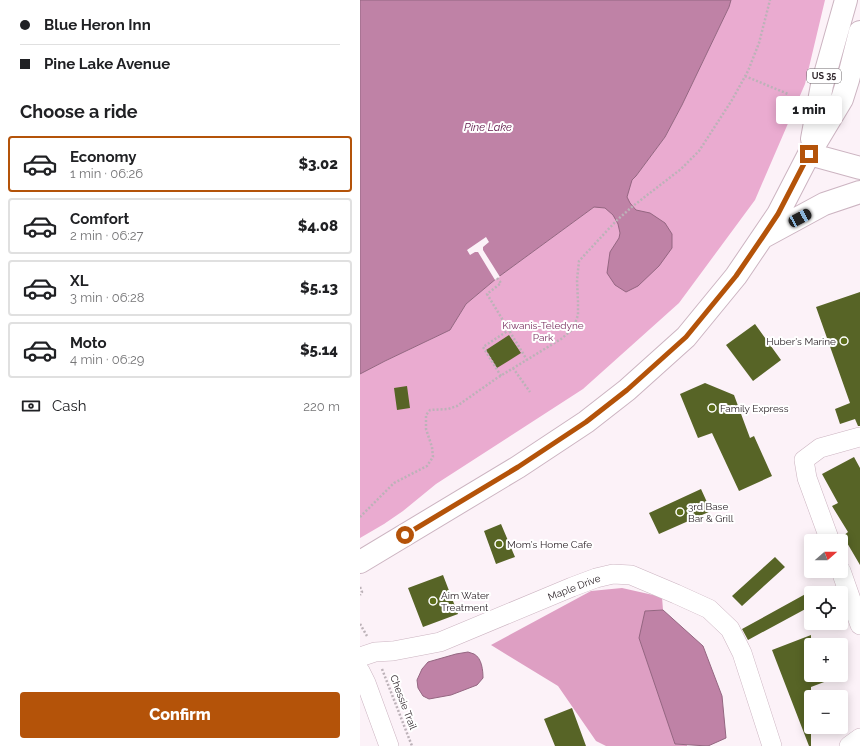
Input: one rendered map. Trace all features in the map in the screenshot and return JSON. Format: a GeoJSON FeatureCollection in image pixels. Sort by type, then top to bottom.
{"type":"FeatureCollection","features":[{"type":"Feature","properties":{"kind":"main road","name":"US 35"},"geometry":{"type":"LineString","coordinates":[[809,154],[822,86],[846,0]]}},
{"type":"Feature","properties":{"kind":"main road","name":"US 35"},"geometry":{"type":"LineString","coordinates":[[360,562],[518,467],[586,422],[627,390],[686,337],[736,276],[778,214],[809,154],[842,99],[860,32]]}},
{"type":"Feature","properties":{"kind":"main road"},"geometry":{"type":"LineString","coordinates":[[809,154],[860,168]]}},
{"type":"Feature","properties":{"kind":"main road"},"geometry":{"type":"LineString","coordinates":[[762,238],[824,204],[860,192]]}},
{"type":"Feature","properties":{"kind":"street"},"geometry":{"type":"LineString","coordinates":[[827,534],[807,478],[804,460],[820,448],[860,437]]}},
{"type":"Feature","properties":{"kind":"street","name":"Maple Drive"},"geometry":{"type":"LineString","coordinates":[[360,657],[375,652],[393,651],[440,642],[596,578],[613,574],[631,575],[709,609],[730,629],[742,653],[772,746]]}},
{"type":"Feature","properties":{"kind":"street"},"geometry":{"type":"LineString","coordinates":[[844,578],[860,624]]}},
{"type":"Feature","properties":{"kind":"street"},"geometry":{"type":"LineString","coordinates":[[360,671],[366,683],[389,746]]}},
{"type":"Feature","properties":{"kind":"path"},"geometry":{"type":"LineString","coordinates":[[360,518],[394,483],[427,466],[433,457],[432,447],[426,429],[426,415],[430,410],[448,409],[457,406],[513,368],[561,339],[573,329],[578,315],[577,280],[579,262],[616,221],[633,206],[681,170],[699,151],[732,100],[745,76],[759,43],[770,0]]}},
{"type":"Feature","properties":{"kind":"path"},"geometry":{"type":"LineString","coordinates":[[745,76],[788,94]]}},
{"type":"Feature","properties":{"kind":"path"},"geometry":{"type":"LineString","coordinates":[[497,278],[501,284],[487,294],[527,360]]}},
{"type":"Feature","properties":{"kind":"path"},"geometry":{"type":"LineString","coordinates":[[501,376],[483,348],[509,330]]}},
{"type":"Feature","properties":{"kind":"path"},"geometry":{"type":"LineString","coordinates":[[513,368],[530,392]]}},
{"type":"Feature","properties":{"kind":"path"},"geometry":{"type":"LineString","coordinates":[[360,587],[362,592],[360,595]]}},
{"type":"Feature","properties":{"kind":"path"},"geometry":{"type":"LineString","coordinates":[[360,624],[368,639]]}},
{"type":"Feature","properties":{"kind":"path","name":"Chessie Trail"},"geometry":{"type":"LineString","coordinates":[[380,664],[412,746]]}},
{"type":"Feature","properties":{"kind":"green space","name":"Kiwanis-Teledyne Park"},"geometry":{"type":"Polygon","coordinates":[[[731,0],[825,0],[805,84],[755,200],[679,303],[583,389],[436,484],[403,511],[360,538],[360,374],[450,330],[466,304],[497,278],[594,207],[612,196],[636,176],[665,137],[682,105],[731,0]]]}},
{"type":"Feature","properties":{"kind":"shaded area"},"geometry":{"type":"Polygon","coordinates":[[[622,588],[662,597],[663,610],[645,611],[675,744],[687,746],[606,746],[596,741],[558,686],[491,645],[591,591],[622,588]]]}},
{"type":"Feature","properties":{"kind":"water","name":"Pine Lake"},"geometry":{"type":"Polygon","coordinates":[[[360,0],[731,0],[682,105],[665,137],[632,180],[627,197],[636,210],[650,213],[665,223],[672,234],[672,248],[659,266],[638,286],[626,292],[615,285],[607,273],[610,252],[619,238],[620,233],[618,224],[613,215],[605,208],[594,207],[497,278],[466,304],[450,330],[360,374],[360,0]]]}},
{"type":"Feature","properties":{"kind":"water"},"geometry":{"type":"Polygon","coordinates":[[[663,610],[703,646],[722,696],[726,738],[708,746],[675,744],[639,638],[645,611],[663,610]]]}},
{"type":"Feature","properties":{"kind":"water"},"geometry":{"type":"Polygon","coordinates":[[[468,652],[477,656],[482,665],[483,678],[477,685],[451,695],[429,699],[423,696],[418,688],[417,680],[422,669],[428,662],[468,652]]]}},
{"type":"Feature","properties":{"kind":"pier"},"geometry":{"type":"Polygon","coordinates":[[[486,237],[489,242],[483,247],[483,250],[500,277],[495,280],[478,252],[470,255],[467,250],[486,237]]]}},
{"type":"Feature","properties":{"kind":"building","name":"Huber's Marine"},"geometry":{"type":"Polygon","coordinates":[[[860,292],[860,426],[858,426],[855,419],[840,424],[835,409],[850,403],[816,307],[860,292]]]}},
{"type":"Feature","properties":{"kind":"building","name":"Family Express"},"geometry":{"type":"Polygon","coordinates":[[[755,324],[781,360],[753,381],[726,345],[755,324]]]}},
{"type":"Feature","properties":{"kind":"building"},"geometry":{"type":"Polygon","coordinates":[[[509,335],[521,353],[497,368],[486,350],[509,335]]]}},
{"type":"Feature","properties":{"kind":"building"},"geometry":{"type":"Polygon","coordinates":[[[705,383],[734,395],[750,438],[754,436],[772,476],[739,491],[712,433],[698,438],[680,394],[705,383]]]}},
{"type":"Feature","properties":{"kind":"building"},"geometry":{"type":"Polygon","coordinates":[[[407,386],[410,408],[397,410],[394,388],[407,386]]]}},
{"type":"Feature","properties":{"kind":"building"},"geometry":{"type":"Polygon","coordinates":[[[854,457],[860,468],[860,565],[848,545],[848,534],[846,534],[848,532],[832,506],[838,503],[822,474],[854,457]]]}},
{"type":"Feature","properties":{"kind":"building","name":"3rd Base Bar & Grill"},"geometry":{"type":"Polygon","coordinates":[[[701,489],[711,511],[659,534],[649,513],[701,489]]]}},
{"type":"Feature","properties":{"kind":"building","name":"Mom's Home Cafe"},"geometry":{"type":"Polygon","coordinates":[[[501,524],[515,557],[496,564],[484,531],[501,524]]]}},
{"type":"Feature","properties":{"kind":"building"},"geometry":{"type":"Polygon","coordinates":[[[775,557],[785,567],[742,606],[732,596],[775,557]]]}},
{"type":"Feature","properties":{"kind":"building","name":"Aim Water Treatment"},"geometry":{"type":"Polygon","coordinates":[[[443,575],[458,614],[423,627],[408,588],[443,575]]]}},
{"type":"Feature","properties":{"kind":"building"},"geometry":{"type":"Polygon","coordinates":[[[804,595],[804,610],[748,640],[742,629],[804,595]]]}},
{"type":"Feature","properties":{"kind":"building"},"geometry":{"type":"Polygon","coordinates":[[[811,635],[811,638],[804,638],[804,682],[824,682],[811,687],[811,690],[804,690],[804,733],[772,650],[811,635]]]}},
{"type":"Feature","properties":{"kind":"building"},"geometry":{"type":"Polygon","coordinates":[[[572,708],[586,746],[555,746],[544,719],[572,708]]]}},
{"type":"Feature","properties":{"kind":"building"},"geometry":{"type":"Polygon","coordinates":[[[804,734],[811,734],[811,746],[809,746],[804,734]]]}},
{"type":"Feature","properties":{"kind":"place","name":"Huber's Marine"},"geometry":{"type":"Point","coordinates":[844,341]}},
{"type":"Feature","properties":{"kind":"place","name":"Family Express"},"geometry":{"type":"Point","coordinates":[712,408]}},
{"type":"Feature","properties":{"kind":"place","name":"3rd Base Bar & Grill"},"geometry":{"type":"Point","coordinates":[680,512]}},
{"type":"Feature","properties":{"kind":"place","name":"Mom's Home Cafe"},"geometry":{"type":"Point","coordinates":[499,544]}},
{"type":"Feature","properties":{"kind":"place","name":"Aim Water Treatment"},"geometry":{"type":"Point","coordinates":[433,601]}},
{"type":"Feature","properties":{"kind":"route"},"geometry":{"type":"LineString","coordinates":[[405,535],[518,467],[586,422],[627,390],[686,337],[736,276],[762,238],[778,214],[809,154]]}}]}
